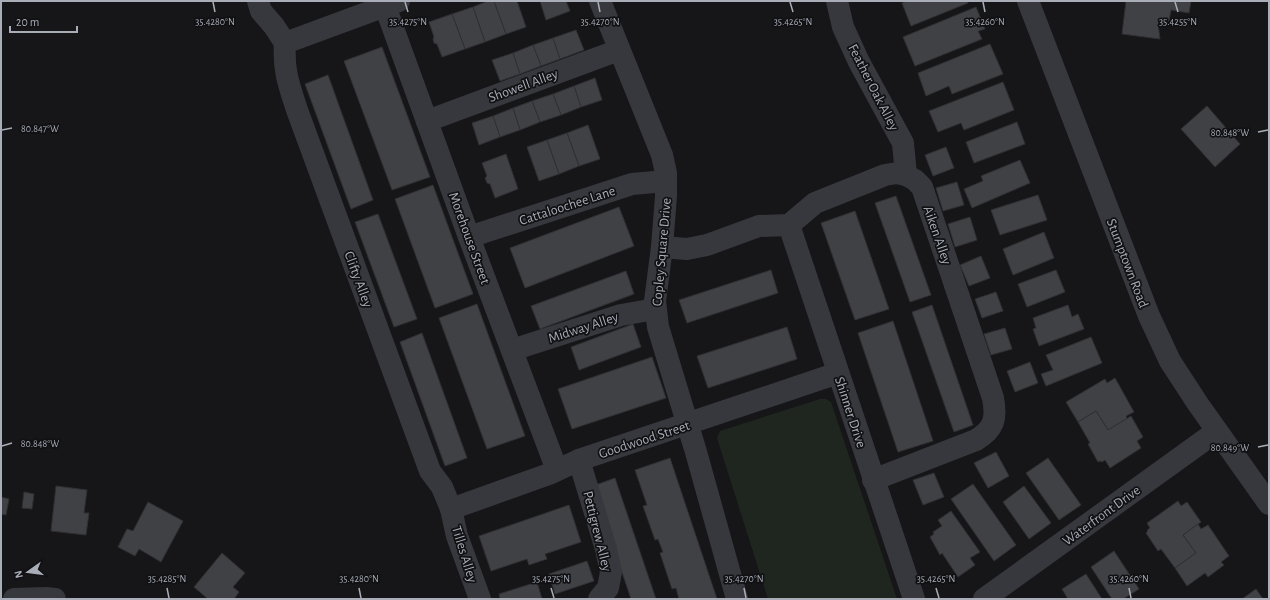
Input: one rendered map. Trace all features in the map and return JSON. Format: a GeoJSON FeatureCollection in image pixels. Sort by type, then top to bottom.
{"type":"FeatureCollection","features":[{"type":"Feature","properties":{"kind":"street"},"geometry":{"type":"LineString","coordinates":[[258,1],[261,11],[274,26],[285,43],[392,3]]}},
{"type":"Feature","properties":{"kind":"street","name":"Copley Square Drive"},"geometry":{"type":"LineString","coordinates":[[600,1],[662,155],[666,181],[666,196],[655,310],[658,327],[737,599]]}},
{"type":"Feature","properties":{"kind":"street","name":"Feather Oak Alley"},"geometry":{"type":"LineString","coordinates":[[838,1],[843,27],[903,143],[906,175]]}},
{"type":"Feature","properties":{"kind":"street","name":"Stumptown Road"},"geometry":{"type":"LineString","coordinates":[[1028,1],[1149,316],[1170,361],[1198,404],[1269,504]]}},
{"type":"Feature","properties":{"kind":"street","name":"Morehouse Street"},"geometry":{"type":"LineString","coordinates":[[392,3],[427,121],[557,470]]}},
{"type":"Feature","properties":{"kind":"street","name":"Clifty Alley"},"geometry":{"type":"LineString","coordinates":[[285,43],[284,59],[287,78],[297,110],[430,471],[442,487],[451,509]]}},
{"type":"Feature","properties":{"kind":"street","name":"Showell Alley"},"geometry":{"type":"LineString","coordinates":[[427,121],[619,50]]}},
{"type":"Feature","properties":{"kind":"street"},"geometry":{"type":"LineString","coordinates":[[662,247],[687,249],[707,245],[760,226],[789,225],[815,203],[885,175],[897,173],[906,175]]}},
{"type":"Feature","properties":{"kind":"street","name":"Aiken Alley"},"geometry":{"type":"LineString","coordinates":[[873,480],[976,440],[991,428],[994,419],[995,409],[993,398],[922,187],[906,175]]}},
{"type":"Feature","properties":{"kind":"street","name":"Cattaloochee Lane"},"geometry":{"type":"LineString","coordinates":[[469,237],[632,184],[666,181]]}},
{"type":"Feature","properties":{"kind":"street","name":"Shinner Drive"},"geometry":{"type":"LineString","coordinates":[[789,225],[914,599]]}},
{"type":"Feature","properties":{"kind":"street","name":"Midway Alley"},"geometry":{"type":"LineString","coordinates":[[512,350],[621,315],[655,310]]}},
{"type":"Feature","properties":{"kind":"street","name":"Goodwood Street"},"geometry":{"type":"LineString","coordinates":[[451,509],[557,470],[579,460],[838,373]]}},
{"type":"Feature","properties":{"kind":"street","name":"Waterfront Drive"},"geometry":{"type":"LineString","coordinates":[[984,599],[1218,431]]}},
{"type":"Feature","properties":{"kind":"street","name":"Pettigrew Alley"},"geometry":{"type":"LineString","coordinates":[[579,460],[606,549],[611,572],[608,588],[599,599]]}},
{"type":"Feature","properties":{"kind":"street","name":"Tilles Alley"},"geometry":{"type":"LineString","coordinates":[[451,509],[457,536],[480,599]]}},
{"type":"Feature","properties":{"kind":"street"},"geometry":{"type":"LineString","coordinates":[[14,599],[55,599]]}},
{"type":"Feature","properties":{"kind":"shaded area"},"geometry":{"type":"Polygon","coordinates":[[[820,399],[826,399],[831,402],[897,599],[768,599],[717,438],[720,431],[820,399]]]}},
{"type":"Feature","properties":{"kind":"building"},"geometry":{"type":"Polygon","coordinates":[[[488,1],[494,1],[506,34],[485,42],[473,7],[488,1]]]}},
{"type":"Feature","properties":{"kind":"building"},"geometry":{"type":"Polygon","coordinates":[[[494,1],[517,1],[526,27],[506,34],[494,1]]]}},
{"type":"Feature","properties":{"kind":"building"},"geometry":{"type":"Polygon","coordinates":[[[540,1],[566,1],[570,11],[546,20],[540,1]]]}},
{"type":"Feature","properties":{"kind":"building"},"geometry":{"type":"Polygon","coordinates":[[[906,1],[967,1],[968,3],[911,26],[902,3],[906,1]]]}},
{"type":"Feature","properties":{"kind":"building"},"geometry":{"type":"Polygon","coordinates":[[[1126,1],[1191,1],[1189,13],[1171,10],[1169,21],[1158,24],[1160,39],[1122,34],[1126,1]]]}},
{"type":"Feature","properties":{"kind":"building"},"geometry":{"type":"Polygon","coordinates":[[[473,7],[485,42],[465,49],[452,14],[473,7]]]}},
{"type":"Feature","properties":{"kind":"building"},"geometry":{"type":"Polygon","coordinates":[[[976,7],[985,29],[978,31],[982,39],[915,66],[903,37],[976,7]]]}},
{"type":"Feature","properties":{"kind":"building"},"geometry":{"type":"Polygon","coordinates":[[[452,14],[465,49],[442,57],[437,44],[434,43],[434,37],[429,22],[452,14]]]}},
{"type":"Feature","properties":{"kind":"building"},"geometry":{"type":"Polygon","coordinates":[[[576,30],[584,50],[560,59],[553,38],[576,30]]]}},
{"type":"Feature","properties":{"kind":"building"},"geometry":{"type":"Polygon","coordinates":[[[553,38],[560,59],[541,66],[533,45],[553,38]]]}},
{"type":"Feature","properties":{"kind":"building"},"geometry":{"type":"Polygon","coordinates":[[[990,44],[1003,74],[952,94],[949,86],[926,96],[918,73],[990,44]]]}},
{"type":"Feature","properties":{"kind":"building"},"geometry":{"type":"Polygon","coordinates":[[[533,45],[541,66],[520,74],[513,53],[533,45]]]}},
{"type":"Feature","properties":{"kind":"building"},"geometry":{"type":"Polygon","coordinates":[[[382,47],[430,177],[392,190],[344,61],[382,47]]]}},
{"type":"Feature","properties":{"kind":"building"},"geometry":{"type":"Polygon","coordinates":[[[513,53],[520,74],[500,81],[492,60],[513,53]]]}},
{"type":"Feature","properties":{"kind":"building"},"geometry":{"type":"Polygon","coordinates":[[[328,75],[373,200],[351,209],[305,84],[328,75]]]}},
{"type":"Feature","properties":{"kind":"building"},"geometry":{"type":"Polygon","coordinates":[[[595,78],[602,100],[581,107],[574,86],[595,78]]]}},
{"type":"Feature","properties":{"kind":"building"},"geometry":{"type":"Polygon","coordinates":[[[1003,82],[1014,110],[964,130],[961,123],[938,132],[929,111],[1003,82]]]}},
{"type":"Feature","properties":{"kind":"building"},"geometry":{"type":"Polygon","coordinates":[[[574,86],[581,107],[561,115],[553,94],[574,86]]]}},
{"type":"Feature","properties":{"kind":"building"},"geometry":{"type":"Polygon","coordinates":[[[553,94],[561,115],[540,122],[532,101],[553,94]]]}},
{"type":"Feature","properties":{"kind":"building"},"geometry":{"type":"Polygon","coordinates":[[[532,101],[540,122],[520,130],[513,108],[532,101]]]}},
{"type":"Feature","properties":{"kind":"building"},"geometry":{"type":"Polygon","coordinates":[[[1207,106],[1240,144],[1215,167],[1181,129],[1207,106]]]}},
{"type":"Feature","properties":{"kind":"building"},"geometry":{"type":"Polygon","coordinates":[[[513,108],[520,130],[500,137],[493,116],[513,108]]]}},
{"type":"Feature","properties":{"kind":"building"},"geometry":{"type":"Polygon","coordinates":[[[493,116],[500,137],[479,145],[472,123],[493,116]]]}},
{"type":"Feature","properties":{"kind":"building"},"geometry":{"type":"Polygon","coordinates":[[[1017,122],[1025,144],[974,163],[966,142],[1017,122]]]}},
{"type":"Feature","properties":{"kind":"building"},"geometry":{"type":"Polygon","coordinates":[[[588,125],[600,159],[579,166],[567,133],[588,125]]]}},
{"type":"Feature","properties":{"kind":"building"},"geometry":{"type":"Polygon","coordinates":[[[567,133],[579,166],[559,174],[547,140],[567,133]]]}},
{"type":"Feature","properties":{"kind":"building"},"geometry":{"type":"Polygon","coordinates":[[[547,140],[559,174],[539,181],[527,147],[547,140]]]}},
{"type":"Feature","properties":{"kind":"building"},"geometry":{"type":"Polygon","coordinates":[[[946,147],[954,168],[933,176],[925,155],[946,147]]]}},
{"type":"Feature","properties":{"kind":"building"},"geometry":{"type":"Polygon","coordinates":[[[506,154],[518,189],[495,198],[490,184],[487,183],[485,178],[487,176],[482,163],[506,154]]]}},
{"type":"Feature","properties":{"kind":"building"},"geometry":{"type":"Polygon","coordinates":[[[1020,160],[1030,183],[972,208],[964,189],[983,181],[981,176],[1020,160]]]}},
{"type":"Feature","properties":{"kind":"building"},"geometry":{"type":"Polygon","coordinates":[[[957,182],[964,205],[943,211],[936,188],[957,182]]]}},
{"type":"Feature","properties":{"kind":"building"},"geometry":{"type":"Polygon","coordinates":[[[433,185],[473,294],[435,308],[395,199],[433,185]]]}},
{"type":"Feature","properties":{"kind":"building"},"geometry":{"type":"Polygon","coordinates":[[[1038,195],[1047,220],[1000,235],[991,210],[1038,195]]]}},
{"type":"Feature","properties":{"kind":"building"},"geometry":{"type":"Polygon","coordinates":[[[896,196],[931,295],[910,302],[875,203],[896,196]]]}},
{"type":"Feature","properties":{"kind":"building"},"geometry":{"type":"Polygon","coordinates":[[[619,207],[634,246],[525,288],[510,248],[619,207]]]}},
{"type":"Feature","properties":{"kind":"building"},"geometry":{"type":"Polygon","coordinates":[[[855,211],[889,309],[855,320],[821,223],[855,211]]]}},
{"type":"Feature","properties":{"kind":"building"},"geometry":{"type":"Polygon","coordinates":[[[378,214],[417,319],[394,327],[355,222],[378,214]]]}},
{"type":"Feature","properties":{"kind":"building"},"geometry":{"type":"Polygon","coordinates":[[[970,217],[977,240],[955,247],[948,224],[970,217]]]}},
{"type":"Feature","properties":{"kind":"building"},"geometry":{"type":"Polygon","coordinates":[[[1044,232],[1054,258],[1013,275],[1003,249],[1044,232]]]}},
{"type":"Feature","properties":{"kind":"building"},"geometry":{"type":"Polygon","coordinates":[[[981,256],[990,278],[969,286],[960,265],[981,256]]]}},
{"type":"Feature","properties":{"kind":"building"},"geometry":{"type":"Polygon","coordinates":[[[771,270],[778,293],[687,323],[679,300],[771,270]]]}},
{"type":"Feature","properties":{"kind":"building"},"geometry":{"type":"Polygon","coordinates":[[[1056,270],[1065,292],[1027,307],[1018,284],[1056,270]]]}},
{"type":"Feature","properties":{"kind":"building"},"geometry":{"type":"Polygon","coordinates":[[[626,271],[634,294],[540,329],[531,306],[626,271]]]}},
{"type":"Feature","properties":{"kind":"building"},"geometry":{"type":"Polygon","coordinates":[[[996,292],[1003,311],[982,318],[975,299],[996,292]]]}},
{"type":"Feature","properties":{"kind":"building"},"geometry":{"type":"Polygon","coordinates":[[[477,304],[525,436],[487,449],[439,318],[477,304]]]}},
{"type":"Feature","properties":{"kind":"building"},"geometry":{"type":"Polygon","coordinates":[[[932,305],[973,425],[954,432],[912,312],[932,305]]]}},
{"type":"Feature","properties":{"kind":"building"},"geometry":{"type":"Polygon","coordinates":[[[1068,305],[1072,317],[1078,314],[1084,329],[1039,346],[1033,329],[1036,328],[1033,318],[1068,305]]]}},
{"type":"Feature","properties":{"kind":"building"},"geometry":{"type":"Polygon","coordinates":[[[893,321],[933,441],[898,452],[858,333],[893,321]]]}},
{"type":"Feature","properties":{"kind":"building"},"geometry":{"type":"Polygon","coordinates":[[[633,324],[641,347],[579,370],[571,347],[633,324]]]}},
{"type":"Feature","properties":{"kind":"building"},"geometry":{"type":"Polygon","coordinates":[[[787,327],[797,359],[708,388],[697,356],[787,327]]]}},
{"type":"Feature","properties":{"kind":"building"},"geometry":{"type":"Polygon","coordinates":[[[1005,328],[1012,349],[991,355],[984,334],[1005,328]]]}},
{"type":"Feature","properties":{"kind":"building"},"geometry":{"type":"Polygon","coordinates":[[[422,333],[467,458],[445,466],[400,342],[422,333]]]}},
{"type":"Feature","properties":{"kind":"building"},"geometry":{"type":"Polygon","coordinates":[[[1091,337],[1102,363],[1046,386],[1041,374],[1053,370],[1046,355],[1091,337]]]}},
{"type":"Feature","properties":{"kind":"building"},"geometry":{"type":"Polygon","coordinates":[[[652,357],[666,398],[572,429],[558,389],[652,357]]]}},
{"type":"Feature","properties":{"kind":"building"},"geometry":{"type":"Polygon","coordinates":[[[1030,362],[1038,383],[1015,392],[1007,371],[1030,362]]]}},
{"type":"Feature","properties":{"kind":"building"},"geometry":{"type":"Polygon","coordinates":[[[1115,378],[1134,412],[1126,416],[1127,419],[1108,430],[1096,411],[1078,422],[1066,402],[1105,379],[1107,383],[1115,378]]]}},
{"type":"Feature","properties":{"kind":"building"},"geometry":{"type":"Polygon","coordinates":[[[1096,411],[1108,430],[1131,416],[1143,437],[1137,441],[1141,448],[1110,468],[1105,460],[1098,462],[1088,444],[1090,443],[1078,422],[1096,411]]]}},
{"type":"Feature","properties":{"kind":"building"},"geometry":{"type":"Polygon","coordinates":[[[996,452],[1009,476],[988,488],[974,463],[996,452]]]}},
{"type":"Feature","properties":{"kind":"building"},"geometry":{"type":"Polygon","coordinates":[[[670,458],[717,599],[679,599],[676,588],[672,589],[660,553],[663,552],[658,539],[655,540],[643,506],[647,505],[635,470],[670,458]]]}},
{"type":"Feature","properties":{"kind":"building"},"geometry":{"type":"Polygon","coordinates":[[[1048,458],[1081,505],[1059,520],[1026,473],[1048,458]]]}},
{"type":"Feature","properties":{"kind":"building"},"geometry":{"type":"Polygon","coordinates":[[[934,473],[944,497],[923,505],[913,480],[934,473]]]}},
{"type":"Feature","properties":{"kind":"building"},"geometry":{"type":"Polygon","coordinates":[[[615,478],[656,599],[631,599],[593,486],[615,478]]]}},
{"type":"Feature","properties":{"kind":"building"},"geometry":{"type":"Polygon","coordinates":[[[973,484],[1016,545],[994,561],[951,499],[973,484]]]}},
{"type":"Feature","properties":{"kind":"building"},"geometry":{"type":"Polygon","coordinates":[[[56,486],[87,490],[84,513],[89,513],[86,535],[51,531],[56,486]]]}},
{"type":"Feature","properties":{"kind":"building"},"geometry":{"type":"Polygon","coordinates":[[[1024,486],[1051,523],[1029,539],[1003,502],[1024,486]]]}},
{"type":"Feature","properties":{"kind":"building"},"geometry":{"type":"Polygon","coordinates":[[[24,492],[34,494],[32,509],[22,508],[24,492]]]}},
{"type":"Feature","properties":{"kind":"building"},"geometry":{"type":"Polygon","coordinates":[[[1,497],[9,499],[6,515],[1,514],[1,497]]]}},
{"type":"Feature","properties":{"kind":"building"},"geometry":{"type":"Polygon","coordinates":[[[1178,501],[1181,506],[1187,502],[1201,522],[1183,535],[1196,553],[1175,568],[1161,549],[1158,551],[1146,533],[1150,528],[1147,523],[1178,501]]]}},
{"type":"Feature","properties":{"kind":"building"},"geometry":{"type":"Polygon","coordinates":[[[148,502],[183,521],[161,562],[139,549],[135,556],[118,547],[127,529],[133,531],[148,502]]]}},
{"type":"Feature","properties":{"kind":"building"},"geometry":{"type":"Polygon","coordinates":[[[569,505],[581,542],[545,554],[547,559],[529,565],[527,559],[491,571],[479,536],[569,505]]]}},
{"type":"Feature","properties":{"kind":"building"},"geometry":{"type":"Polygon","coordinates":[[[951,511],[980,552],[970,558],[975,565],[958,577],[942,553],[940,555],[930,537],[934,534],[933,532],[942,526],[938,520],[951,511]]]}},
{"type":"Feature","properties":{"kind":"building"},"geometry":{"type":"Polygon","coordinates":[[[1198,524],[1201,529],[1208,525],[1229,556],[1221,562],[1224,565],[1208,577],[1205,573],[1187,586],[1175,568],[1196,553],[1183,535],[1198,524]]]}},
{"type":"Feature","properties":{"kind":"building"},"geometry":{"type":"Polygon","coordinates":[[[1114,551],[1139,589],[1123,599],[1112,599],[1091,567],[1114,551]]]}},
{"type":"Feature","properties":{"kind":"building"},"geometry":{"type":"Polygon","coordinates":[[[222,553],[245,573],[233,587],[239,592],[234,599],[208,599],[194,587],[222,553]]]}},
{"type":"Feature","properties":{"kind":"building"},"geometry":{"type":"Polygon","coordinates":[[[587,561],[594,581],[555,594],[549,574],[587,561]]]}},
{"type":"Feature","properties":{"kind":"building"},"geometry":{"type":"Polygon","coordinates":[[[1086,574],[1102,599],[1068,599],[1062,589],[1086,574]]]}},
{"type":"Feature","properties":{"kind":"building"},"geometry":{"type":"Polygon","coordinates":[[[537,582],[542,599],[500,599],[499,594],[537,582]]]}},
{"type":"Feature","properties":{"kind":"building"},"geometry":{"type":"Polygon","coordinates":[[[1256,589],[1263,599],[1242,599],[1256,589]]]}}]}
